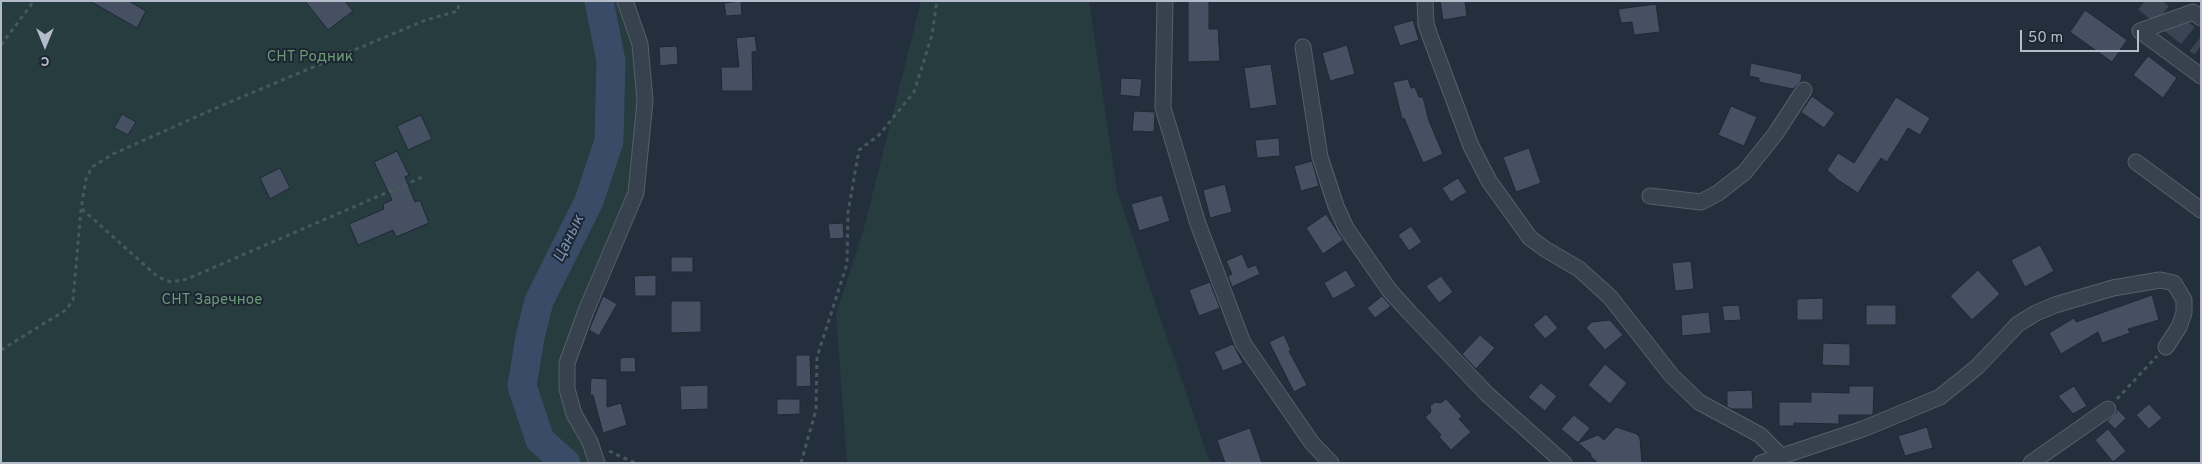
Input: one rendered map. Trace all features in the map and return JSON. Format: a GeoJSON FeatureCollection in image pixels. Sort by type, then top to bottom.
{"type":"FeatureCollection","features":[{"type":"Feature","properties":{"kind":"lane"},"geometry":{"type":"LineString","coordinates":[[597,463],[590,442],[574,414],[567,389],[567,363],[586,311],[636,193],[645,101],[640,44],[625,1]]}},
{"type":"Feature","properties":{"kind":"lane"},"geometry":{"type":"LineString","coordinates":[[1165,1],[1163,108],[1198,224],[1243,343],[1312,443],[1331,463]]}},
{"type":"Feature","properties":{"kind":"lane"},"geometry":{"type":"LineString","coordinates":[[1425,1],[1426,24],[1434,50],[1471,146],[1489,181],[1530,238],[1545,250],[1579,270],[1610,298],[1672,376],[1699,402],[1760,435],[1781,456]]}},
{"type":"Feature","properties":{"kind":"lane"},"geometry":{"type":"LineString","coordinates":[[2201,18],[2193,12],[2140,31],[2201,76]]}},
{"type":"Feature","properties":{"kind":"lane"},"geometry":{"type":"LineString","coordinates":[[1303,47],[1320,157],[1336,206],[1346,228],[1390,291],[1410,313],[1487,394],[1564,463]]}},
{"type":"Feature","properties":{"kind":"lane"},"geometry":{"type":"LineString","coordinates":[[1650,196],[1702,202],[1718,193],[1745,172],[1776,133],[1804,90]]}},
{"type":"Feature","properties":{"kind":"lane"},"geometry":{"type":"LineString","coordinates":[[2136,162],[2201,210]]}},
{"type":"Feature","properties":{"kind":"lane"},"geometry":{"type":"LineString","coordinates":[[1761,463],[1863,429],[1940,397],[1977,367],[2018,324],[2036,313],[2055,305],[2113,288],[2160,280],[2174,283],[2184,300],[2184,312],[2179,327],[2166,346]]}},
{"type":"Feature","properties":{"kind":"lane"},"geometry":{"type":"LineString","coordinates":[[2030,463],[2108,409]]}},
{"type":"Feature","properties":{"kind":"path"},"geometry":{"type":"LineString","coordinates":[[1,45],[34,1]]}},
{"type":"Feature","properties":{"kind":"path"},"geometry":{"type":"LineString","coordinates":[[1,350],[66,310],[73,300],[81,209],[86,179],[92,167],[113,154],[225,104],[426,20],[458,11],[459,1]]}},
{"type":"Feature","properties":{"kind":"path"},"geometry":{"type":"LineString","coordinates":[[801,463],[816,410],[817,357],[847,264],[848,212],[859,150],[879,135],[914,92],[932,35],[937,1]]}},
{"type":"Feature","properties":{"kind":"path"},"geometry":{"type":"LineString","coordinates":[[81,209],[158,277],[171,282],[187,279],[425,176]]}},
{"type":"Feature","properties":{"kind":"path"},"geometry":{"type":"LineString","coordinates":[[2108,409],[2166,346]]}},
{"type":"Feature","properties":{"kind":"path"},"geometry":{"type":"LineString","coordinates":[[590,442],[635,463]]}},
{"type":"Feature","properties":{"kind":"green space"},"geometry":{"type":"Polygon","coordinates":[[[1,1],[625,1],[640,44],[636,193],[586,311],[567,389],[597,463],[1,463],[1,1]]]}},
{"type":"Feature","properties":{"kind":"green space"},"geometry":{"type":"Polygon","coordinates":[[[921,1],[1089,1],[1117,191],[1210,463],[847,463],[836,314],[864,228],[921,1]]]}},
{"type":"Feature","properties":{"kind":"building"},"geometry":{"type":"Polygon","coordinates":[[[90,1],[129,1],[146,11],[137,28],[90,1]]]}},
{"type":"Feature","properties":{"kind":"building"},"geometry":{"type":"Polygon","coordinates":[[[305,1],[345,1],[353,11],[328,30],[305,1]]]}},
{"type":"Feature","properties":{"kind":"building"},"geometry":{"type":"Polygon","coordinates":[[[741,1],[742,15],[726,16],[724,3],[741,1]]]}},
{"type":"Feature","properties":{"kind":"building"},"geometry":{"type":"Polygon","coordinates":[[[1188,1],[1209,1],[1209,29],[1218,29],[1220,61],[1188,62],[1188,1]]]}},
{"type":"Feature","properties":{"kind":"building"},"geometry":{"type":"Polygon","coordinates":[[[1440,1],[1465,1],[1467,16],[1443,20],[1440,1]]]}},
{"type":"Feature","properties":{"kind":"building"},"geometry":{"type":"Polygon","coordinates":[[[1656,4],[1660,32],[1634,35],[1632,22],[1621,23],[1618,9],[1656,4]]]}},
{"type":"Feature","properties":{"kind":"building"},"geometry":{"type":"Polygon","coordinates":[[[2085,10],[2127,40],[2112,62],[2070,32],[2085,10]]]}},
{"type":"Feature","properties":{"kind":"building"},"geometry":{"type":"Polygon","coordinates":[[[1413,20],[1419,40],[1400,46],[1393,26],[1413,20]]]}},
{"type":"Feature","properties":{"kind":"building"},"geometry":{"type":"Polygon","coordinates":[[[755,36],[757,51],[752,52],[753,91],[722,91],[721,67],[739,67],[736,38],[755,36]]]}},
{"type":"Feature","properties":{"kind":"building"},"geometry":{"type":"Polygon","coordinates":[[[1347,45],[1355,74],[1330,81],[1322,53],[1347,45]]]}},
{"type":"Feature","properties":{"kind":"building"},"geometry":{"type":"Polygon","coordinates":[[[677,46],[678,64],[660,66],[659,47],[677,46]]]}},
{"type":"Feature","properties":{"kind":"building"},"geometry":{"type":"Polygon","coordinates":[[[2148,56],[2177,78],[2163,98],[2133,75],[2148,56]]]}},
{"type":"Feature","properties":{"kind":"building"},"geometry":{"type":"Polygon","coordinates":[[[1751,63],[1802,74],[1801,81],[1793,89],[1759,82],[1759,78],[1749,76],[1751,63]]]}},
{"type":"Feature","properties":{"kind":"building"},"geometry":{"type":"Polygon","coordinates":[[[1271,64],[1277,105],[1250,109],[1244,68],[1271,64]]]}},
{"type":"Feature","properties":{"kind":"building"},"geometry":{"type":"Polygon","coordinates":[[[1121,78],[1142,79],[1140,97],[1120,95],[1121,78]]]}},
{"type":"Feature","properties":{"kind":"building"},"geometry":{"type":"Polygon","coordinates":[[[1408,79],[1411,88],[1415,87],[1419,97],[1423,97],[1429,121],[1443,154],[1423,163],[1404,118],[1402,119],[1393,82],[1408,79]]]}},
{"type":"Feature","properties":{"kind":"building"},"geometry":{"type":"Polygon","coordinates":[[[1812,96],[1835,113],[1824,128],[1801,112],[1812,96]]]}},
{"type":"Feature","properties":{"kind":"building"},"geometry":{"type":"Polygon","coordinates":[[[1896,97],[1930,118],[1920,135],[1908,128],[1887,162],[1881,158],[1858,193],[1827,170],[1838,153],[1854,163],[1896,97]]]}},
{"type":"Feature","properties":{"kind":"building"},"geometry":{"type":"Polygon","coordinates":[[[1731,106],[1757,117],[1744,146],[1718,135],[1731,106]]]}},
{"type":"Feature","properties":{"kind":"building"},"geometry":{"type":"Polygon","coordinates":[[[1134,111],[1155,112],[1154,132],[1132,131],[1134,111]]]}},
{"type":"Feature","properties":{"kind":"building"},"geometry":{"type":"Polygon","coordinates":[[[122,114],[136,122],[128,135],[114,128],[122,114]]]}},
{"type":"Feature","properties":{"kind":"building"},"geometry":{"type":"Polygon","coordinates":[[[421,115],[432,139],[408,150],[397,126],[421,115]]]}},
{"type":"Feature","properties":{"kind":"building"},"geometry":{"type":"Polygon","coordinates":[[[1279,138],[1280,156],[1257,158],[1255,140],[1279,138]]]}},
{"type":"Feature","properties":{"kind":"building"},"geometry":{"type":"Polygon","coordinates":[[[1529,148],[1541,183],[1516,192],[1503,157],[1529,148]]]}},
{"type":"Feature","properties":{"kind":"building"},"geometry":{"type":"Polygon","coordinates":[[[397,151],[409,175],[405,177],[415,202],[420,200],[429,223],[396,237],[393,230],[358,245],[349,224],[384,209],[383,204],[392,200],[374,162],[397,151]]]}},
{"type":"Feature","properties":{"kind":"building"},"geometry":{"type":"Polygon","coordinates":[[[1312,161],[1319,186],[1301,191],[1294,166],[1312,161]]]}},
{"type":"Feature","properties":{"kind":"building"},"geometry":{"type":"Polygon","coordinates":[[[280,168],[290,188],[270,199],[260,178],[280,168]]]}},
{"type":"Feature","properties":{"kind":"building"},"geometry":{"type":"Polygon","coordinates":[[[1458,178],[1467,192],[1451,202],[1442,188],[1458,178]]]}},
{"type":"Feature","properties":{"kind":"building"},"geometry":{"type":"Polygon","coordinates":[[[1225,184],[1232,212],[1210,218],[1203,190],[1225,184]]]}},
{"type":"Feature","properties":{"kind":"building"},"geometry":{"type":"Polygon","coordinates":[[[1162,195],[1170,221],[1139,231],[1131,204],[1162,195]]]}},
{"type":"Feature","properties":{"kind":"building"},"geometry":{"type":"Polygon","coordinates":[[[1326,214],[1343,240],[1323,254],[1306,228],[1326,214]]]}},
{"type":"Feature","properties":{"kind":"building"},"geometry":{"type":"Polygon","coordinates":[[[843,223],[844,238],[830,239],[828,224],[843,223]]]}},
{"type":"Feature","properties":{"kind":"building"},"geometry":{"type":"Polygon","coordinates":[[[1411,226],[1422,242],[1409,251],[1398,235],[1411,226]]]}},
{"type":"Feature","properties":{"kind":"building"},"geometry":{"type":"Polygon","coordinates":[[[2040,245],[2054,271],[2025,287],[2011,260],[2040,245]]]}},
{"type":"Feature","properties":{"kind":"building"},"geometry":{"type":"Polygon","coordinates":[[[1242,254],[1248,268],[1256,265],[1260,274],[1232,287],[1228,276],[1232,274],[1226,261],[1242,254]]]}},
{"type":"Feature","properties":{"kind":"building"},"geometry":{"type":"Polygon","coordinates":[[[671,257],[693,257],[693,272],[671,272],[671,257]]]}},
{"type":"Feature","properties":{"kind":"building"},"geometry":{"type":"Polygon","coordinates":[[[1691,261],[1694,289],[1675,291],[1672,263],[1691,261]]]}},
{"type":"Feature","properties":{"kind":"building"},"geometry":{"type":"Polygon","coordinates":[[[1346,270],[1356,286],[1333,299],[1324,283],[1346,270]]]}},
{"type":"Feature","properties":{"kind":"building"},"geometry":{"type":"Polygon","coordinates":[[[1978,270],[2000,294],[1972,320],[1950,296],[1978,270]]]}},
{"type":"Feature","properties":{"kind":"building"},"geometry":{"type":"Polygon","coordinates":[[[656,275],[656,296],[635,296],[634,276],[656,275]]]}},
{"type":"Feature","properties":{"kind":"building"},"geometry":{"type":"Polygon","coordinates":[[[1441,276],[1453,292],[1439,303],[1426,286],[1441,276]]]}},
{"type":"Feature","properties":{"kind":"building"},"geometry":{"type":"Polygon","coordinates":[[[1210,282],[1220,308],[1199,316],[1189,290],[1210,282]]]}},
{"type":"Feature","properties":{"kind":"building"},"geometry":{"type":"Polygon","coordinates":[[[2152,295],[2159,320],[2128,329],[2130,333],[2102,343],[2098,332],[2061,354],[2049,333],[2074,318],[2076,322],[2152,295]]]}},
{"type":"Feature","properties":{"kind":"building"},"geometry":{"type":"Polygon","coordinates":[[[603,296],[617,304],[599,336],[589,330],[603,296]]]}},
{"type":"Feature","properties":{"kind":"building"},"geometry":{"type":"Polygon","coordinates":[[[1382,296],[1391,306],[1375,318],[1367,308],[1382,296]]]}},
{"type":"Feature","properties":{"kind":"building"},"geometry":{"type":"Polygon","coordinates":[[[1823,298],[1823,320],[1797,320],[1797,299],[1823,298]]]}},
{"type":"Feature","properties":{"kind":"building"},"geometry":{"type":"Polygon","coordinates":[[[671,301],[701,301],[701,332],[671,333],[671,301]]]}},
{"type":"Feature","properties":{"kind":"building"},"geometry":{"type":"Polygon","coordinates":[[[1739,305],[1741,320],[1724,321],[1722,306],[1739,305]]]}},
{"type":"Feature","properties":{"kind":"building"},"geometry":{"type":"Polygon","coordinates":[[[1866,305],[1896,305],[1896,325],[1866,325],[1866,305]]]}},
{"type":"Feature","properties":{"kind":"building"},"geometry":{"type":"Polygon","coordinates":[[[1709,312],[1711,333],[1682,336],[1681,315],[1709,312]]]}},
{"type":"Feature","properties":{"kind":"building"},"geometry":{"type":"Polygon","coordinates":[[[1546,314],[1558,328],[1545,339],[1533,325],[1546,314]]]}},
{"type":"Feature","properties":{"kind":"building"},"geometry":{"type":"Polygon","coordinates":[[[1610,320],[1623,335],[1605,350],[1586,328],[1592,322],[1610,320]]]}},
{"type":"Feature","properties":{"kind":"building"},"geometry":{"type":"Polygon","coordinates":[[[1284,335],[1291,350],[1289,351],[1307,385],[1294,392],[1269,342],[1284,335]]]}},
{"type":"Feature","properties":{"kind":"building"},"geometry":{"type":"Polygon","coordinates":[[[1480,335],[1495,348],[1476,369],[1462,354],[1480,335]]]}},
{"type":"Feature","properties":{"kind":"building"},"geometry":{"type":"Polygon","coordinates":[[[1823,343],[1850,344],[1850,366],[1822,365],[1823,343]]]}},
{"type":"Feature","properties":{"kind":"building"},"geometry":{"type":"Polygon","coordinates":[[[1233,344],[1243,363],[1223,371],[1214,352],[1233,344]]]}},
{"type":"Feature","properties":{"kind":"building"},"geometry":{"type":"Polygon","coordinates":[[[796,355],[810,355],[811,386],[796,387],[796,355]]]}},
{"type":"Feature","properties":{"kind":"building"},"geometry":{"type":"Polygon","coordinates":[[[635,357],[636,372],[620,372],[620,358],[635,357]]]}},
{"type":"Feature","properties":{"kind":"building"},"geometry":{"type":"Polygon","coordinates":[[[1605,364],[1627,383],[1610,404],[1588,385],[1605,364]]]}},
{"type":"Feature","properties":{"kind":"building"},"geometry":{"type":"Polygon","coordinates":[[[591,378],[607,379],[607,407],[621,403],[627,425],[603,433],[593,395],[590,395],[591,378]]]}},
{"type":"Feature","properties":{"kind":"building"},"geometry":{"type":"Polygon","coordinates":[[[1541,383],[1557,396],[1545,411],[1528,397],[1541,383]]]}},
{"type":"Feature","properties":{"kind":"building"},"geometry":{"type":"Polygon","coordinates":[[[708,385],[708,409],[681,410],[680,386],[708,385]]]}},
{"type":"Feature","properties":{"kind":"building"},"geometry":{"type":"Polygon","coordinates":[[[1849,386],[1874,386],[1873,415],[1839,415],[1839,424],[1794,423],[1794,426],[1779,426],[1779,402],[1811,402],[1811,392],[1849,393],[1849,386]]]}},
{"type":"Feature","properties":{"kind":"building"},"geometry":{"type":"Polygon","coordinates":[[[2074,386],[2087,406],[2073,414],[2058,396],[2074,386]]]}},
{"type":"Feature","properties":{"kind":"building"},"geometry":{"type":"Polygon","coordinates":[[[1752,390],[1753,409],[1732,409],[1727,407],[1727,391],[1752,390]]]}},
{"type":"Feature","properties":{"kind":"building"},"geometry":{"type":"Polygon","coordinates":[[[777,399],[800,399],[800,414],[777,415],[777,399]]]}},
{"type":"Feature","properties":{"kind":"building"},"geometry":{"type":"Polygon","coordinates":[[[1446,399],[1462,416],[1459,419],[1471,432],[1451,450],[1425,417],[1431,412],[1430,406],[1435,402],[1441,403],[1446,399]]]}},
{"type":"Feature","properties":{"kind":"building"},"geometry":{"type":"Polygon","coordinates":[[[2149,404],[2162,418],[2149,429],[2136,415],[2149,404]]]}},
{"type":"Feature","properties":{"kind":"building"},"geometry":{"type":"Polygon","coordinates":[[[2117,409],[2126,418],[2115,429],[2107,421],[2116,413],[2117,409]]]}},
{"type":"Feature","properties":{"kind":"building"},"geometry":{"type":"Polygon","coordinates":[[[1574,415],[1590,428],[1578,443],[1561,429],[1574,415]]]}},
{"type":"Feature","properties":{"kind":"building"},"geometry":{"type":"Polygon","coordinates":[[[1616,427],[1637,434],[1640,438],[1642,463],[1598,463],[1578,443],[1598,435],[1604,440],[1616,427]]]}},
{"type":"Feature","properties":{"kind":"building"},"geometry":{"type":"Polygon","coordinates":[[[1927,427],[1933,448],[1905,456],[1898,436],[1927,427]]]}},
{"type":"Feature","properties":{"kind":"building"},"geometry":{"type":"Polygon","coordinates":[[[1250,428],[1262,463],[1225,463],[1217,440],[1250,428]]]}},
{"type":"Feature","properties":{"kind":"building"},"geometry":{"type":"Polygon","coordinates":[[[2108,429],[2126,451],[2113,462],[2095,440],[2108,429]]]}},
{"type":"Feature","properties":{"kind":"waterway","name":"Цанык"},"geometry":{"type":"LineString","coordinates":[[566,463],[540,440],[522,386],[530,337],[539,301],[589,201],[609,141],[611,61],[599,1]]}},
{"type":"Feature","properties":{"kind":"tunnel"},"geometry":{"type":"LineString","coordinates":[[2145,1],[2201,46]]}},
{"type":"Feature","properties":{"kind":"park label","name":"СНТ Родник"},"geometry":{"type":"Point","coordinates":[310,58]}},
{"type":"Feature","properties":{"kind":"park label","name":"СНТ Заречное"},"geometry":{"type":"Point","coordinates":[212,301]}}]}
